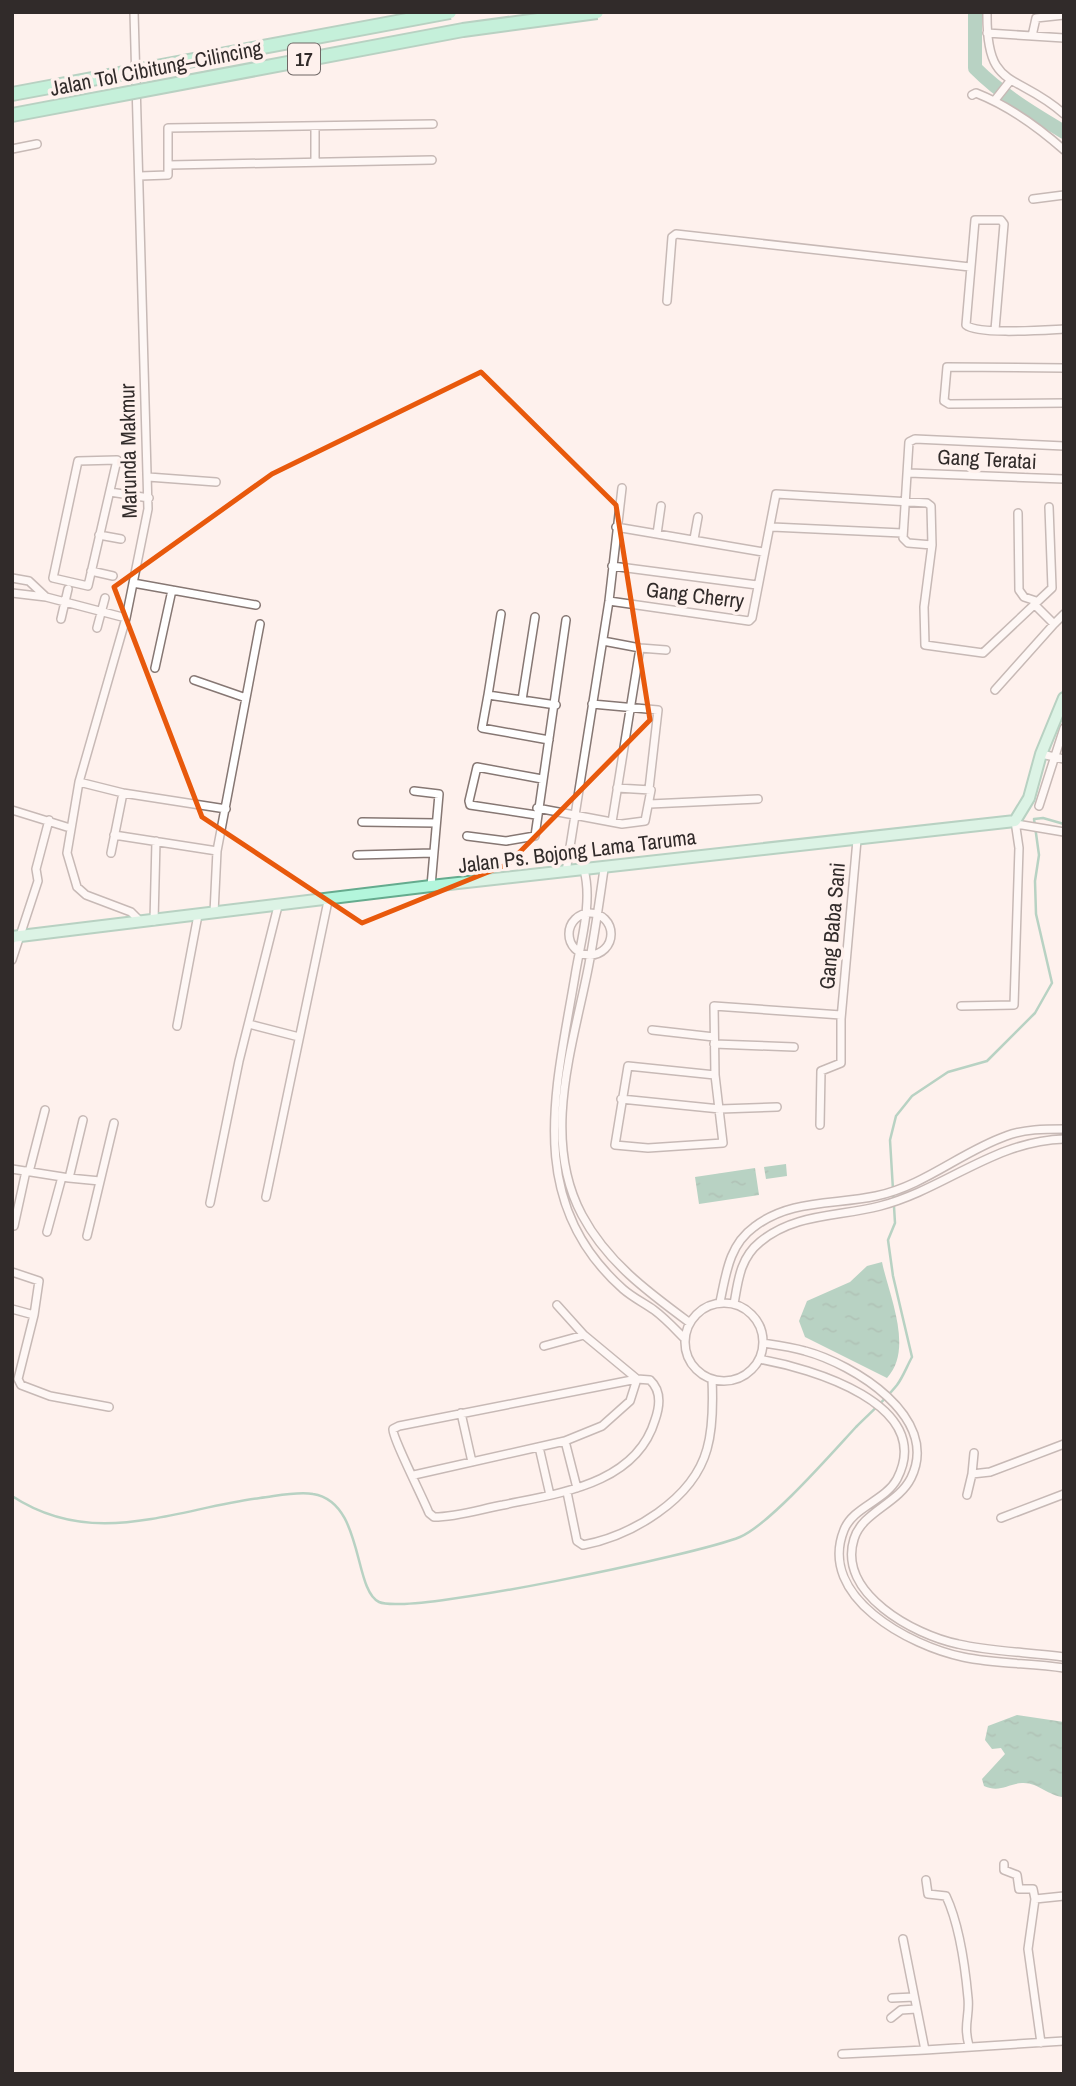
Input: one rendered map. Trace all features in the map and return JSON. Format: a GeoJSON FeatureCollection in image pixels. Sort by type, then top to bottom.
{"type":"FeatureCollection","features":[{"type":"Feature","properties":{"kind":"highway","name":"Jalan Tol Cibitung–Cilincing"},"geometry":{"type":"LineString","coordinates":[[12,94],[450,12]]}},
{"type":"Feature","properties":{"kind":"highway","name":"Jalan Tol Cibitung–Cilincing"},"geometry":{"type":"LineString","coordinates":[[12,115],[463,30],[597,12]]}},
{"type":"Feature","properties":{"kind":"main road"},"geometry":{"type":"LineString","coordinates":[[1015,822],[1029,797],[1041,754],[1060,717],[1064,698]]}},
{"type":"Feature","properties":{"kind":"main road","name":"Jalan Ps. Bojong Lama Taruma"},"geometry":{"type":"LineString","coordinates":[[16,937],[328,901],[431,886],[1015,822]]}},
{"type":"Feature","properties":{"kind":"street","name":"Marunda Makmur"},"geometry":{"type":"LineString","coordinates":[[134,12],[149,498],[147,528],[126,618],[79,782],[67,853],[77,887],[97,901],[131,912],[141,922]]}},
{"type":"Feature","properties":{"kind":"street"},"geometry":{"type":"LineString","coordinates":[[987,12],[987,33],[993,62],[1008,83],[1034,92],[1064,114]]}},
{"type":"Feature","properties":{"kind":"street"},"geometry":{"type":"LineString","coordinates":[[1032,36],[1036,18],[1064,15]]}},
{"type":"Feature","properties":{"kind":"street"},"geometry":{"type":"LineString","coordinates":[[987,33],[1064,38]]}},
{"type":"Feature","properties":{"kind":"street"},"geometry":{"type":"LineString","coordinates":[[996,99],[1008,83]]}},
{"type":"Feature","properties":{"kind":"street"},"geometry":{"type":"LineString","coordinates":[[971,95],[976,93],[996,99],[1035,124],[1064,150]]}},
{"type":"Feature","properties":{"kind":"street"},"geometry":{"type":"LineString","coordinates":[[140,176],[168,175],[169,128],[433,124]]}},
{"type":"Feature","properties":{"kind":"street"},"geometry":{"type":"LineString","coordinates":[[315,126],[315,162]]}},
{"type":"Feature","properties":{"kind":"street"},"geometry":{"type":"LineString","coordinates":[[12,149],[37,144]]}},
{"type":"Feature","properties":{"kind":"street"},"geometry":{"type":"LineString","coordinates":[[169,165],[432,160]]}},
{"type":"Feature","properties":{"kind":"street"},"geometry":{"type":"LineString","coordinates":[[1033,200],[1064,195]]}},
{"type":"Feature","properties":{"kind":"street"},"geometry":{"type":"LineString","coordinates":[[995,330],[1003,221],[975,220],[966,325],[971,330],[995,330],[1064,330]]}},
{"type":"Feature","properties":{"kind":"street"},"geometry":{"type":"LineString","coordinates":[[667,301],[672,237],[676,234],[970,267]]}},
{"type":"Feature","properties":{"kind":"street"},"geometry":{"type":"LineString","coordinates":[[1064,368],[948,367],[945,369],[944,401],[948,404],[1064,404]]}},
{"type":"Feature","properties":{"kind":"street"},"geometry":{"type":"LineString","coordinates":[[932,545],[908,543],[902,533],[907,502],[909,442],[915,439],[1064,446]]}},
{"type":"Feature","properties":{"kind":"street"},"geometry":{"type":"LineString","coordinates":[[117,460],[110,492],[88,586],[53,578],[78,461],[117,460]]}},
{"type":"Feature","properties":{"kind":"street","name":"Gang Teratai"},"geometry":{"type":"LineString","coordinates":[[909,473],[1064,479]]}},
{"type":"Feature","properties":{"kind":"street"},"geometry":{"type":"LineString","coordinates":[[148,477],[216,482]]}},
{"type":"Feature","properties":{"kind":"street"},"geometry":{"type":"LineString","coordinates":[[566,872],[603,642],[622,488]]}},
{"type":"Feature","properties":{"kind":"street"},"geometry":{"type":"LineString","coordinates":[[110,492],[149,498]]}},
{"type":"Feature","properties":{"kind":"street","name":"Gang Cherry"},"geometry":{"type":"LineString","coordinates":[[608,601],[746,622],[752,618],[763,552],[772,527],[774,496],[780,493],[907,502]]}},
{"type":"Feature","properties":{"kind":"street"},"geometry":{"type":"LineString","coordinates":[[907,502],[931,506],[932,545],[924,607],[923,639],[926,647],[985,653],[1052,589],[1049,507]]}},
{"type":"Feature","properties":{"kind":"street"},"geometry":{"type":"LineString","coordinates":[[657,534],[661,506]]}},
{"type":"Feature","properties":{"kind":"street"},"geometry":{"type":"LineString","coordinates":[[1018,513],[1018,590],[1064,628]]}},
{"type":"Feature","properties":{"kind":"street"},"geometry":{"type":"LineString","coordinates":[[694,539],[698,517]]}},
{"type":"Feature","properties":{"kind":"street"},"geometry":{"type":"LineString","coordinates":[[616,527],[763,552]]}},
{"type":"Feature","properties":{"kind":"street"},"geometry":{"type":"LineString","coordinates":[[772,527],[902,533]]}},
{"type":"Feature","properties":{"kind":"street"},"geometry":{"type":"LineString","coordinates":[[99,535],[121,539]]}},
{"type":"Feature","properties":{"kind":"street"},"geometry":{"type":"LineString","coordinates":[[612,566],[757,585]]}},
{"type":"Feature","properties":{"kind":"street"},"geometry":{"type":"LineString","coordinates":[[91,571],[113,576]]}},
{"type":"Feature","properties":{"kind":"street"},"geometry":{"type":"LineString","coordinates":[[12,578],[29,581],[46,597]]}},
{"type":"Feature","properties":{"kind":"street"},"geometry":{"type":"LineString","coordinates":[[133,583],[256,605]]}},
{"type":"Feature","properties":{"kind":"street"},"geometry":{"type":"LineString","coordinates":[[61,619],[68,589]]}},
{"type":"Feature","properties":{"kind":"street"},"geometry":{"type":"LineString","coordinates":[[155,668],[172,590]]}},
{"type":"Feature","properties":{"kind":"street"},"geometry":{"type":"LineString","coordinates":[[12,593],[46,597],[126,618]]}},
{"type":"Feature","properties":{"kind":"street"},"geometry":{"type":"LineString","coordinates":[[97,628],[104,598]]}},
{"type":"Feature","properties":{"kind":"street"},"geometry":{"type":"LineString","coordinates":[[501,614],[482,728],[549,740]]}},
{"type":"Feature","properties":{"kind":"street"},"geometry":{"type":"LineString","coordinates":[[995,690],[1064,614]]}},
{"type":"Feature","properties":{"kind":"street"},"geometry":{"type":"LineString","coordinates":[[522,700],[535,617]]}},
{"type":"Feature","properties":{"kind":"street"},"geometry":{"type":"LineString","coordinates":[[467,836],[506,841],[532,838],[536,832],[566,620]]}},
{"type":"Feature","properties":{"kind":"street"},"geometry":{"type":"LineString","coordinates":[[214,913],[217,850],[260,624]]}},
{"type":"Feature","properties":{"kind":"street"},"geometry":{"type":"LineString","coordinates":[[603,642],[666,650]]}},
{"type":"Feature","properties":{"kind":"street"},"geometry":{"type":"LineString","coordinates":[[611,822],[640,648]]}},
{"type":"Feature","properties":{"kind":"street"},"geometry":{"type":"LineString","coordinates":[[194,680],[246,698]]}},
{"type":"Feature","properties":{"kind":"street"},"geometry":{"type":"LineString","coordinates":[[488,695],[555,705]]}},
{"type":"Feature","properties":{"kind":"street"},"geometry":{"type":"LineString","coordinates":[[542,779],[477,767],[468,801],[470,805],[575,814],[611,822],[642,823],[652,793],[649,789],[658,710],[592,704]]}},
{"type":"Feature","properties":{"kind":"street"},"geometry":{"type":"LineString","coordinates":[[1039,806],[1064,728]]}},
{"type":"Feature","properties":{"kind":"street"},"geometry":{"type":"LineString","coordinates":[[1041,754],[1064,759]]}},
{"type":"Feature","properties":{"kind":"street"},"geometry":{"type":"LineString","coordinates":[[79,782],[123,793],[226,809]]}},
{"type":"Feature","properties":{"kind":"street"},"geometry":{"type":"LineString","coordinates":[[617,788],[649,789]]}},
{"type":"Feature","properties":{"kind":"street"},"geometry":{"type":"LineString","coordinates":[[414,791],[438,793],[431,886]]}},
{"type":"Feature","properties":{"kind":"street"},"geometry":{"type":"LineString","coordinates":[[111,853],[123,793]]}},
{"type":"Feature","properties":{"kind":"street"},"geometry":{"type":"LineString","coordinates":[[650,804],[758,799]]}},
{"type":"Feature","properties":{"kind":"street"},"geometry":{"type":"LineString","coordinates":[[12,810],[70,828]]}},
{"type":"Feature","properties":{"kind":"street"},"geometry":{"type":"LineString","coordinates":[[12,960],[16,937],[38,881],[36,869],[50,820]]}},
{"type":"Feature","properties":{"kind":"street"},"geometry":{"type":"LineString","coordinates":[[362,822],[436,822]]}},
{"type":"Feature","properties":{"kind":"street"},"geometry":{"type":"LineString","coordinates":[[961,1006],[1014,1005],[1019,848],[1015,822],[1064,832]]}},
{"type":"Feature","properties":{"kind":"street"},"geometry":{"type":"LineString","coordinates":[[114,835],[217,850]]}},
{"type":"Feature","properties":{"kind":"street","name":"Gang Baba Sani"},"geometry":{"type":"LineString","coordinates":[[820,1125],[821,1070],[841,1063],[841,1016],[857,840]]}},
{"type":"Feature","properties":{"kind":"street"},"geometry":{"type":"LineString","coordinates":[[154,921],[156,841]]}},
{"type":"Feature","properties":{"kind":"street"},"geometry":{"type":"LineString","coordinates":[[357,855],[433,853]]}},
{"type":"Feature","properties":{"kind":"street"},"geometry":{"type":"LineString","coordinates":[[604,869],[591,956],[565,1085],[562,1131],[570,1185],[581,1214],[612,1258],[631,1279],[690,1324]]}},
{"type":"Feature","properties":{"kind":"street"},"geometry":{"type":"LineString","coordinates":[[584,870],[584,914],[552,1131],[561,1188],[571,1218],[583,1241],[603,1267],[624,1290],[655,1311],[685,1339],[692,1363],[712,1379],[738,1378],[753,1368],[759,1359],[763,1343],[762,1333],[753,1315],[734,1304],[720,1302],[701,1310],[690,1324],[685,1339]]}},
{"type":"Feature","properties":{"kind":"street"},"geometry":{"type":"LineString","coordinates":[[266,1197],[328,901]]}},
{"type":"Feature","properties":{"kind":"street"},"geometry":{"type":"LineString","coordinates":[[209,1203],[278,906]]}},
{"type":"Feature","properties":{"kind":"street"},"geometry":{"type":"LineString","coordinates":[[584,914],[597,915],[609,925],[611,937],[602,952],[591,956],[579,952],[571,943],[569,931],[574,921],[584,914]]}},
{"type":"Feature","properties":{"kind":"street"},"geometry":{"type":"LineString","coordinates":[[177,1026],[198,915]]}},
{"type":"Feature","properties":{"kind":"street"},"geometry":{"type":"LineString","coordinates":[[715,1075],[628,1066],[614,1144],[619,1147],[722,1144],[712,1009],[716,1005],[841,1016]]}},
{"type":"Feature","properties":{"kind":"street"},"geometry":{"type":"LineString","coordinates":[[249,1024],[299,1037]]}},
{"type":"Feature","properties":{"kind":"street"},"geometry":{"type":"LineString","coordinates":[[652,1030],[714,1040],[794,1047]]}},
{"type":"Feature","properties":{"kind":"street"},"geometry":{"type":"LineString","coordinates":[[621,1099],[720,1109],[777,1107]]}},
{"type":"Feature","properties":{"kind":"street"},"geometry":{"type":"LineString","coordinates":[[14,1226],[45,1110]]}},
{"type":"Feature","properties":{"kind":"street"},"geometry":{"type":"LineString","coordinates":[[47,1232],[83,1120]]}},
{"type":"Feature","properties":{"kind":"street"},"geometry":{"type":"LineString","coordinates":[[87,1236],[114,1123]]}},
{"type":"Feature","properties":{"kind":"street"},"geometry":{"type":"LineString","coordinates":[[720,1302],[729,1259],[751,1229],[766,1218],[807,1205],[877,1196],[927,1178],[1006,1136],[1037,1129],[1064,1129]]}},
{"type":"Feature","properties":{"kind":"street"},"geometry":{"type":"LineString","coordinates":[[734,1304],[746,1256],[771,1234],[802,1220],[880,1206],[931,1188],[982,1158],[1010,1147],[1064,1139]]}},
{"type":"Feature","properties":{"kind":"street"},"geometry":{"type":"LineString","coordinates":[[12,1169],[100,1181]]}},
{"type":"Feature","properties":{"kind":"street"},"geometry":{"type":"LineString","coordinates":[[12,1272],[40,1281],[34,1315],[15,1381],[33,1391],[108,1407]]}},
{"type":"Feature","properties":{"kind":"street"},"geometry":{"type":"LineString","coordinates":[[557,1305],[584,1335],[637,1379]]}},
{"type":"Feature","properties":{"kind":"street"},"geometry":{"type":"LineString","coordinates":[[12,1309],[34,1315]]}},
{"type":"Feature","properties":{"kind":"street"},"geometry":{"type":"LineString","coordinates":[[544,1346],[584,1335]]}},
{"type":"Feature","properties":{"kind":"street"},"geometry":{"type":"LineString","coordinates":[[763,1343],[807,1351],[846,1369],[895,1402],[910,1425],[917,1454],[912,1477],[897,1498],[858,1529],[852,1550],[852,1567],[856,1579],[878,1604],[933,1637],[981,1648],[1064,1657]]}},
{"type":"Feature","properties":{"kind":"street"},"geometry":{"type":"LineString","coordinates":[[759,1359],[803,1367],[837,1381],[886,1413],[901,1432],[905,1451],[897,1480],[853,1517],[843,1532],[839,1556],[842,1574],[851,1591],[892,1629],[944,1652],[990,1661],[1064,1668]]}},
{"type":"Feature","properties":{"kind":"street"},"geometry":{"type":"LineString","coordinates":[[414,1475],[565,1441],[602,1426],[630,1401],[637,1379]]}},
{"type":"Feature","properties":{"kind":"street"},"geometry":{"type":"LineString","coordinates":[[637,1379],[650,1380],[659,1394],[659,1410],[647,1444],[625,1465],[566,1492],[434,1517],[429,1513],[414,1475],[392,1437],[393,1429],[637,1379]]}},
{"type":"Feature","properties":{"kind":"street"},"geometry":{"type":"LineString","coordinates":[[566,1492],[577,1541],[583,1545],[618,1535],[670,1504],[698,1469],[707,1449],[712,1379]]}},
{"type":"Feature","properties":{"kind":"street"},"geometry":{"type":"LineString","coordinates":[[461,1413],[472,1462]]}},
{"type":"Feature","properties":{"kind":"street"},"geometry":{"type":"LineString","coordinates":[[565,1441],[578,1488]]}},
{"type":"Feature","properties":{"kind":"street"},"geometry":{"type":"LineString","coordinates":[[972,1474],[989,1472],[1064,1444]]}},
{"type":"Feature","properties":{"kind":"street"},"geometry":{"type":"LineString","coordinates":[[540,1447],[550,1495]]}},
{"type":"Feature","properties":{"kind":"street"},"geometry":{"type":"LineString","coordinates":[[967,1495],[974,1453]]}},
{"type":"Feature","properties":{"kind":"street"},"geometry":{"type":"LineString","coordinates":[[1002,1518],[1064,1494]]}},
{"type":"Feature","properties":{"kind":"street"},"geometry":{"type":"LineString","coordinates":[[1004,1864],[1004,1870],[1017,1875],[1018,1889],[1033,1889],[1035,1899],[1028,1949],[1041,2043]]}},
{"type":"Feature","properties":{"kind":"street"},"geometry":{"type":"LineString","coordinates":[[926,1880],[928,1894],[946,1896],[955,1920],[968,1999],[964,2028],[969,2046]]}},
{"type":"Feature","properties":{"kind":"street"},"geometry":{"type":"LineString","coordinates":[[1035,1899],[1064,1896]]}},
{"type":"Feature","properties":{"kind":"street"},"geometry":{"type":"LineString","coordinates":[[903,1939],[925,2050]]}},
{"type":"Feature","properties":{"kind":"street"},"geometry":{"type":"LineString","coordinates":[[892,1998],[914,1997]]}},
{"type":"Feature","properties":{"kind":"street"},"geometry":{"type":"LineString","coordinates":[[891,2018],[901,2010],[916,2009]]}},
{"type":"Feature","properties":{"kind":"street"},"geometry":{"type":"LineString","coordinates":[[842,2054],[1064,2041]]}},
{"type":"Feature","properties":{"kind":"highlighted area"},"geometry":{"type":"Polygon","coordinates":[[[481,372],[616,505],[650,720],[508,864],[362,923],[202,817],[114,587],[272,474],[481,372]]]}},
{"type":"Feature","properties":{"kind":"water"},"geometry":{"type":"Polygon","coordinates":[[[786,1164],[787,1176],[766,1179],[764,1167],[786,1164]]]}},
{"type":"Feature","properties":{"kind":"water"},"geometry":{"type":"Polygon","coordinates":[[[755,1168],[759,1195],[699,1204],[695,1177],[755,1168]]]}},
{"type":"Feature","properties":{"kind":"water"},"geometry":{"type":"Polygon","coordinates":[[[882,1262],[894,1306],[899,1338],[895,1366],[887,1378],[805,1337],[799,1321],[807,1301],[850,1282],[867,1266],[882,1262]]]}},
{"type":"Feature","properties":{"kind":"water"},"geometry":{"type":"Polygon","coordinates":[[[1017,1715],[1064,1722],[1064,1797],[1028,1783],[999,1788],[984,1786],[982,1779],[1005,1754],[1001,1748],[992,1749],[985,1740],[988,1726],[1017,1715]]]}},
{"type":"Feature","properties":{"kind":"waterway"},"geometry":{"type":"LineString","coordinates":[[975,12],[975,68],[1029,111],[1064,132]]}},
{"type":"Feature","properties":{"kind":"waterway"},"geometry":{"type":"LineString","coordinates":[[12,1496],[43,1512],[73,1521],[104,1523],[135,1521],[280,1495],[313,1494],[329,1500],[341,1513],[371,1594],[379,1602],[401,1604],[496,1592],[616,1569],[714,1545],[753,1530],[800,1487],[888,1396],[912,1357],[893,1276],[888,1240],[895,1223],[890,1140],[896,1116],[912,1096],[948,1072],[987,1061],[1035,1013],[1052,983],[1036,914],[1035,881],[1039,855],[1034,819],[1043,818],[1064,824]]}}]}
